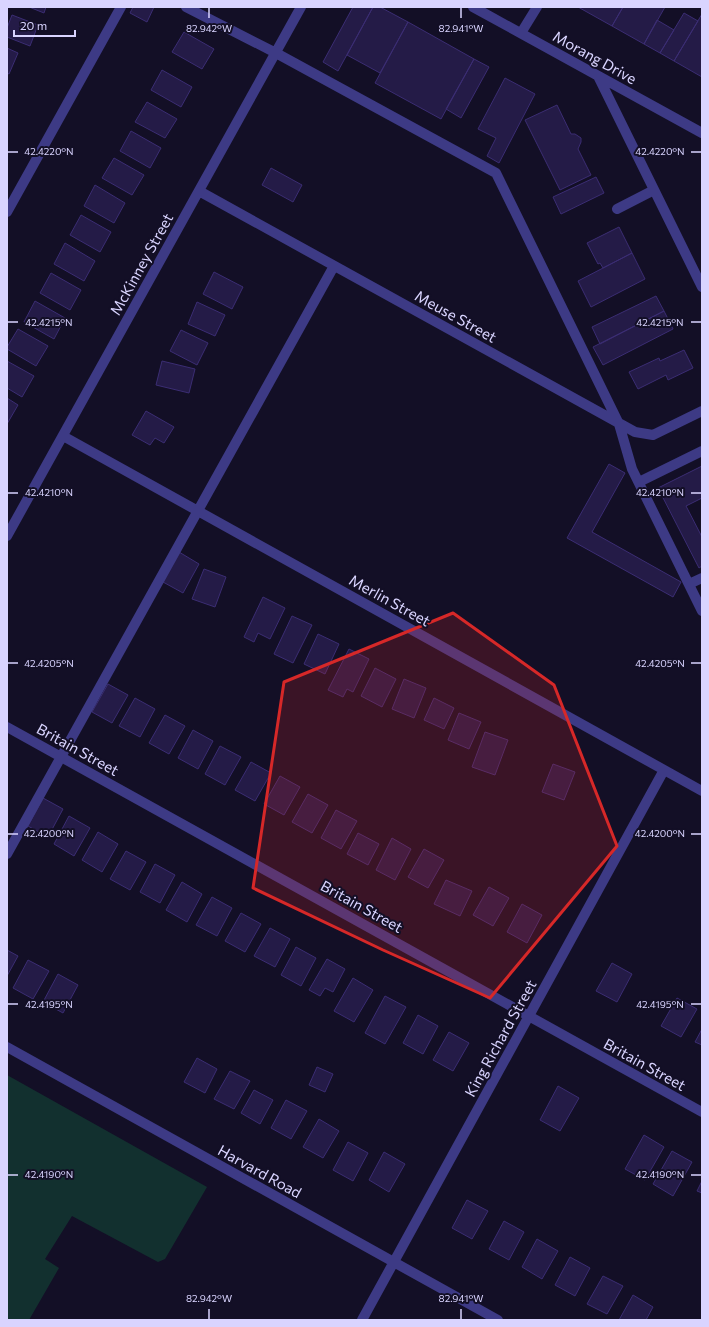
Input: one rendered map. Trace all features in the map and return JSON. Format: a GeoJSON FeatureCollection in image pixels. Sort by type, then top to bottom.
{"type":"FeatureCollection","features":[{"type":"Feature","properties":{"kind":"street"},"geometry":{"type":"LineString","coordinates":[[7,212],[121,7]]}},
{"type":"Feature","properties":{"kind":"street"},"geometry":{"type":"LineString","coordinates":[[186,7],[276,53],[496,173],[619,424],[632,469],[702,611]]}},
{"type":"Feature","properties":{"kind":"street","name":"McKinney Street"},"geometry":{"type":"LineString","coordinates":[[7,536],[301,7]]}},
{"type":"Feature","properties":{"kind":"street","name":"Morang Drive"},"geometry":{"type":"LineString","coordinates":[[474,7],[702,133]]}},
{"type":"Feature","properties":{"kind":"street"},"geometry":{"type":"LineString","coordinates":[[521,33],[537,7]]}},
{"type":"Feature","properties":{"kind":"street"},"geometry":{"type":"LineString","coordinates":[[598,76],[702,287]]}},
{"type":"Feature","properties":{"kind":"street"},"geometry":{"type":"LineString","coordinates":[[617,209],[654,190]]}},
{"type":"Feature","properties":{"kind":"street","name":"Meuse Street"},"geometry":{"type":"LineString","coordinates":[[199,191],[635,432],[653,435],[702,411]]}},
{"type":"Feature","properties":{"kind":"street"},"geometry":{"type":"LineString","coordinates":[[7,854],[334,266]]}},
{"type":"Feature","properties":{"kind":"street","name":"Merlin Street"},"geometry":{"type":"LineString","coordinates":[[62,436],[702,791]]}},
{"type":"Feature","properties":{"kind":"street"},"geometry":{"type":"LineString","coordinates":[[639,482],[702,451]]}},
{"type":"Feature","properties":{"kind":"street"},"geometry":{"type":"LineString","coordinates":[[689,584],[702,578]]}},
{"type":"Feature","properties":{"kind":"street","name":"Britain Street"},"geometry":{"type":"LineString","coordinates":[[7,727],[702,1112]]}},
{"type":"Feature","properties":{"kind":"street","name":"King Richard Street"},"geometry":{"type":"LineString","coordinates":[[362,1320],[664,770]]}},
{"type":"Feature","properties":{"kind":"street","name":"Harvard Road"},"geometry":{"type":"LineString","coordinates":[[7,1047],[498,1320]]}},
{"type":"Feature","properties":{"kind":"highlighted area"},"geometry":{"type":"Polygon","coordinates":[[[453,613],[554,685],[617,846],[490,998],[383,950],[253,888],[284,682],[453,613]]]}},
{"type":"Feature","properties":{"kind":"green space"},"geometry":{"type":"Polygon","coordinates":[[[7,1075],[207,1187],[165,1259],[158,1262],[72,1216],[45,1259],[59,1268],[29,1320],[7,1320],[7,1075]]]}},
{"type":"Feature","properties":{"kind":"building"},"geometry":{"type":"Polygon","coordinates":[[[29,7],[46,7],[44,13],[29,7]]]}},
{"type":"Feature","properties":{"kind":"building"},"geometry":{"type":"Polygon","coordinates":[[[133,7],[154,7],[147,22],[130,13],[133,7]]]}},
{"type":"Feature","properties":{"kind":"building"},"geometry":{"type":"Polygon","coordinates":[[[353,7],[373,7],[338,71],[323,62],[353,7]]]}},
{"type":"Feature","properties":{"kind":"building"},"geometry":{"type":"Polygon","coordinates":[[[373,7],[380,7],[408,22],[380,73],[347,55],[373,7]]]}},
{"type":"Feature","properties":{"kind":"building"},"geometry":{"type":"Polygon","coordinates":[[[578,7],[623,7],[612,26],[578,7]]]}},
{"type":"Feature","properties":{"kind":"building"},"geometry":{"type":"Polygon","coordinates":[[[623,7],[665,7],[644,44],[612,26],[623,7]]]}},
{"type":"Feature","properties":{"kind":"building"},"geometry":{"type":"Polygon","coordinates":[[[684,13],[698,21],[674,61],[660,53],[684,13]]]}},
{"type":"Feature","properties":{"kind":"building"},"geometry":{"type":"Polygon","coordinates":[[[702,14],[702,77],[674,61],[702,14]]]}},
{"type":"Feature","properties":{"kind":"building"},"geometry":{"type":"Polygon","coordinates":[[[12,15],[38,25],[30,46],[7,37],[7,28],[12,15]]]}},
{"type":"Feature","properties":{"kind":"building"},"geometry":{"type":"Polygon","coordinates":[[[657,20],[674,30],[660,53],[644,44],[657,20]]]}},
{"type":"Feature","properties":{"kind":"building"},"geometry":{"type":"Polygon","coordinates":[[[408,22],[474,59],[441,119],[375,83],[408,22]]]}},
{"type":"Feature","properties":{"kind":"building"},"geometry":{"type":"Polygon","coordinates":[[[184,32],[214,49],[202,69],[172,52],[184,32]]]}},
{"type":"Feature","properties":{"kind":"building"},"geometry":{"type":"Polygon","coordinates":[[[7,48],[18,53],[9,74],[7,73],[7,48]]]}},
{"type":"Feature","properties":{"kind":"building"},"geometry":{"type":"Polygon","coordinates":[[[474,59],[489,67],[461,118],[446,109],[474,59]]]}},
{"type":"Feature","properties":{"kind":"building"},"geometry":{"type":"Polygon","coordinates":[[[162,70],[192,87],[181,107],[151,90],[162,70]]]}},
{"type":"Feature","properties":{"kind":"building"},"geometry":{"type":"Polygon","coordinates":[[[505,78],[535,94],[499,163],[487,156],[496,138],[478,129],[505,78]]]}},
{"type":"Feature","properties":{"kind":"building"},"geometry":{"type":"Polygon","coordinates":[[[147,102],[177,119],[165,138],[135,122],[147,102]]]}},
{"type":"Feature","properties":{"kind":"building"},"geometry":{"type":"Polygon","coordinates":[[[557,105],[571,134],[575,134],[581,138],[578,149],[591,175],[560,190],[525,120],[557,105]]]}},
{"type":"Feature","properties":{"kind":"building"},"geometry":{"type":"Polygon","coordinates":[[[131,131],[161,148],[150,168],[120,151],[131,131]]]}},
{"type":"Feature","properties":{"kind":"building"},"geometry":{"type":"Polygon","coordinates":[[[114,158],[144,175],[132,195],[102,178],[114,158]]]}},
{"type":"Feature","properties":{"kind":"building"},"geometry":{"type":"Polygon","coordinates":[[[271,168],[302,185],[293,202],[262,185],[271,168]]]}},
{"type":"Feature","properties":{"kind":"building"},"geometry":{"type":"Polygon","coordinates":[[[596,177],[604,193],[561,214],[553,197],[596,177]]]}},
{"type":"Feature","properties":{"kind":"building"},"geometry":{"type":"Polygon","coordinates":[[[95,185],[125,203],[114,223],[84,206],[95,185]]]}},
{"type":"Feature","properties":{"kind":"building"},"geometry":{"type":"Polygon","coordinates":[[[81,215],[111,232],[100,252],[70,235],[81,215]]]}},
{"type":"Feature","properties":{"kind":"building"},"geometry":{"type":"Polygon","coordinates":[[[619,227],[632,253],[603,268],[600,263],[598,264],[587,243],[619,227]]]}},
{"type":"Feature","properties":{"kind":"building"},"geometry":{"type":"Polygon","coordinates":[[[65,243],[95,261],[84,281],[54,264],[65,243]]]}},
{"type":"Feature","properties":{"kind":"building"},"geometry":{"type":"Polygon","coordinates":[[[632,253],[645,279],[591,307],[578,281],[632,253]]]}},
{"type":"Feature","properties":{"kind":"building"},"geometry":{"type":"Polygon","coordinates":[[[214,272],[243,287],[232,309],[203,294],[214,272]]]}},
{"type":"Feature","properties":{"kind":"building"},"geometry":{"type":"Polygon","coordinates":[[[51,273],[81,290],[70,310],[40,293],[51,273]]]}},
{"type":"Feature","properties":{"kind":"building"},"geometry":{"type":"Polygon","coordinates":[[[656,296],[664,311],[600,344],[592,327],[656,296]]]}},
{"type":"Feature","properties":{"kind":"building"},"geometry":{"type":"Polygon","coordinates":[[[35,301],[65,318],[54,339],[24,322],[35,301]]]}},
{"type":"Feature","properties":{"kind":"building"},"geometry":{"type":"Polygon","coordinates":[[[197,302],[225,315],[215,336],[188,324],[197,302]]]}},
{"type":"Feature","properties":{"kind":"building"},"geometry":{"type":"Polygon","coordinates":[[[664,311],[673,329],[603,365],[593,347],[664,311]]]}},
{"type":"Feature","properties":{"kind":"building"},"geometry":{"type":"Polygon","coordinates":[[[18,329],[48,346],[36,366],[7,349],[18,329]]]}},
{"type":"Feature","properties":{"kind":"building"},"geometry":{"type":"Polygon","coordinates":[[[181,330],[208,343],[197,365],[170,351],[181,330]]]}},
{"type":"Feature","properties":{"kind":"building"},"geometry":{"type":"Polygon","coordinates":[[[684,350],[693,368],[668,380],[666,375],[638,389],[629,372],[659,358],[660,361],[684,350]]]}},
{"type":"Feature","properties":{"kind":"building"},"geometry":{"type":"Polygon","coordinates":[[[7,361],[34,376],[22,397],[7,388],[7,361]]]}},
{"type":"Feature","properties":{"kind":"building"},"geometry":{"type":"Polygon","coordinates":[[[162,361],[195,369],[189,393],[156,385],[162,361]]]}},
{"type":"Feature","properties":{"kind":"building"},"geometry":{"type":"Polygon","coordinates":[[[7,398],[18,405],[7,424],[7,398]]]}},
{"type":"Feature","properties":{"kind":"building"},"geometry":{"type":"Polygon","coordinates":[[[146,411],[174,427],[164,443],[155,438],[150,445],[132,435],[146,411]]]}},
{"type":"Feature","properties":{"kind":"building"},"geometry":{"type":"Polygon","coordinates":[[[609,464],[625,473],[592,532],[681,582],[673,597],[567,538],[609,464]]]}},
{"type":"Feature","properties":{"kind":"building"},"geometry":{"type":"Polygon","coordinates":[[[702,466],[702,498],[686,506],[702,537],[702,566],[699,568],[658,488],[702,466]]]}},
{"type":"Feature","properties":{"kind":"building"},"geometry":{"type":"Polygon","coordinates":[[[179,552],[199,564],[183,593],[163,582],[179,552]]]}},
{"type":"Feature","properties":{"kind":"building"},"geometry":{"type":"Polygon","coordinates":[[[204,569],[226,577],[215,607],[192,599],[204,569]]]}},
{"type":"Feature","properties":{"kind":"building"},"geometry":{"type":"Polygon","coordinates":[[[263,597],[285,608],[270,639],[258,633],[254,642],[244,637],[263,597]]]}},
{"type":"Feature","properties":{"kind":"building"},"geometry":{"type":"Polygon","coordinates":[[[292,616],[312,625],[293,663],[274,654],[292,616]]]}},
{"type":"Feature","properties":{"kind":"building"},"geometry":{"type":"Polygon","coordinates":[[[318,634],[339,644],[325,674],[304,664],[318,634]]]}},
{"type":"Feature","properties":{"kind":"building"},"geometry":{"type":"Polygon","coordinates":[[[349,649],[369,659],[353,692],[347,689],[343,697],[328,690],[349,649]]]}},
{"type":"Feature","properties":{"kind":"building"},"geometry":{"type":"Polygon","coordinates":[[[375,668],[396,679],[382,707],[361,696],[375,668]]]}},
{"type":"Feature","properties":{"kind":"building"},"geometry":{"type":"Polygon","coordinates":[[[404,679],[426,688],[414,718],[392,709],[404,679]]]}},
{"type":"Feature","properties":{"kind":"building"},"geometry":{"type":"Polygon","coordinates":[[[108,684],[128,695],[112,723],[92,712],[108,684]]]}},
{"type":"Feature","properties":{"kind":"building"},"geometry":{"type":"Polygon","coordinates":[[[135,698],[155,709],[140,737],[119,726],[135,698]]]}},
{"type":"Feature","properties":{"kind":"building"},"geometry":{"type":"Polygon","coordinates":[[[434,698],[454,708],[444,729],[424,720],[434,698]]]}},
{"type":"Feature","properties":{"kind":"building"},"geometry":{"type":"Polygon","coordinates":[[[459,713],[481,722],[469,749],[448,740],[459,713]]]}},
{"type":"Feature","properties":{"kind":"building"},"geometry":{"type":"Polygon","coordinates":[[[165,715],[185,726],[169,754],[149,743],[165,715]]]}},
{"type":"Feature","properties":{"kind":"building"},"geometry":{"type":"Polygon","coordinates":[[[193,730],[213,741],[198,769],[178,758],[193,730]]]}},
{"type":"Feature","properties":{"kind":"building"},"geometry":{"type":"Polygon","coordinates":[[[485,732],[508,740],[495,775],[472,767],[485,732]]]}},
{"type":"Feature","properties":{"kind":"building"},"geometry":{"type":"Polygon","coordinates":[[[220,746],[241,757],[225,785],[205,774],[220,746]]]}},
{"type":"Feature","properties":{"kind":"building"},"geometry":{"type":"Polygon","coordinates":[[[251,762],[271,773],[255,801],[235,790],[251,762]]]}},
{"type":"Feature","properties":{"kind":"building"},"geometry":{"type":"Polygon","coordinates":[[[553,764],[575,772],[564,800],[542,792],[553,764]]]}},
{"type":"Feature","properties":{"kind":"building"},"geometry":{"type":"Polygon","coordinates":[[[280,776],[300,787],[284,815],[264,804],[280,776]]]}},
{"type":"Feature","properties":{"kind":"building"},"geometry":{"type":"Polygon","coordinates":[[[308,794],[328,805],[312,833],[292,822],[308,794]]]}},
{"type":"Feature","properties":{"kind":"building"},"geometry":{"type":"Polygon","coordinates":[[[43,798],[63,809],[48,837],[28,826],[43,798]]]}},
{"type":"Feature","properties":{"kind":"building"},"geometry":{"type":"Polygon","coordinates":[[[336,810],[357,821],[341,849],[321,838],[336,810]]]}},
{"type":"Feature","properties":{"kind":"building"},"geometry":{"type":"Polygon","coordinates":[[[69,816],[90,828],[74,856],[54,844],[69,816]]]}},
{"type":"Feature","properties":{"kind":"building"},"geometry":{"type":"Polygon","coordinates":[[[98,832],[118,844],[102,872],[82,860],[98,832]]]}},
{"type":"Feature","properties":{"kind":"building"},"geometry":{"type":"Polygon","coordinates":[[[358,833],[379,844],[368,865],[347,854],[358,833]]]}},
{"type":"Feature","properties":{"kind":"building"},"geometry":{"type":"Polygon","coordinates":[[[392,838],[411,849],[395,880],[376,870],[392,838]]]}},
{"type":"Feature","properties":{"kind":"building"},"geometry":{"type":"Polygon","coordinates":[[[424,849],[444,860],[428,888],[408,877],[424,849]]]}},
{"type":"Feature","properties":{"kind":"building"},"geometry":{"type":"Polygon","coordinates":[[[126,851],[146,862],[130,890],[110,879],[126,851]]]}},
{"type":"Feature","properties":{"kind":"building"},"geometry":{"type":"Polygon","coordinates":[[[155,864],[175,875],[160,903],[140,892],[155,864]]]}},
{"type":"Feature","properties":{"kind":"building"},"geometry":{"type":"Polygon","coordinates":[[[446,880],[472,891],[460,916],[434,904],[446,880]]]}},
{"type":"Feature","properties":{"kind":"building"},"geometry":{"type":"Polygon","coordinates":[[[182,882],[202,894],[187,922],[166,910],[182,882]]]}},
{"type":"Feature","properties":{"kind":"building"},"geometry":{"type":"Polygon","coordinates":[[[489,887],[509,898],[493,926],[473,915],[489,887]]]}},
{"type":"Feature","properties":{"kind":"building"},"geometry":{"type":"Polygon","coordinates":[[[212,897],[232,908],[217,936],[196,925],[212,897]]]}},
{"type":"Feature","properties":{"kind":"building"},"geometry":{"type":"Polygon","coordinates":[[[522,904],[542,915],[527,943],[507,932],[522,904]]]}},
{"type":"Feature","properties":{"kind":"building"},"geometry":{"type":"Polygon","coordinates":[[[241,913],[261,924],[245,952],[225,941],[241,913]]]}},
{"type":"Feature","properties":{"kind":"building"},"geometry":{"type":"Polygon","coordinates":[[[270,928],[290,939],[275,967],[254,956],[270,928]]]}},
{"type":"Feature","properties":{"kind":"building"},"geometry":{"type":"Polygon","coordinates":[[[296,947],[316,958],[301,986],[281,975],[296,947]]]}},
{"type":"Feature","properties":{"kind":"building"},"geometry":{"type":"Polygon","coordinates":[[[7,950],[18,956],[7,976],[7,950]]]}},
{"type":"Feature","properties":{"kind":"building"},"geometry":{"type":"Polygon","coordinates":[[[327,959],[345,969],[333,992],[325,988],[320,996],[309,990],[327,959]]]}},
{"type":"Feature","properties":{"kind":"building"},"geometry":{"type":"Polygon","coordinates":[[[28,960],[49,971],[33,999],[13,988],[28,960]]]}},
{"type":"Feature","properties":{"kind":"building"},"geometry":{"type":"Polygon","coordinates":[[[612,963],[632,974],[617,1002],[596,991],[612,963]]]}},
{"type":"Feature","properties":{"kind":"building"},"geometry":{"type":"Polygon","coordinates":[[[58,974],[78,985],[63,1013],[43,1002],[58,974]]]}},
{"type":"Feature","properties":{"kind":"building"},"geometry":{"type":"Polygon","coordinates":[[[353,978],[373,990],[354,1022],[334,1011],[353,978]]]}},
{"type":"Feature","properties":{"kind":"building"},"geometry":{"type":"Polygon","coordinates":[[[385,996],[406,1007],[385,1044],[365,1033],[385,996]]]}},
{"type":"Feature","properties":{"kind":"building"},"geometry":{"type":"Polygon","coordinates":[[[677,998],[697,1009],[681,1037],[661,1026],[677,998]]]}},
{"type":"Feature","properties":{"kind":"building"},"geometry":{"type":"Polygon","coordinates":[[[418,1015],[438,1026],[423,1054],[403,1043],[418,1015]]]}},
{"type":"Feature","properties":{"kind":"building"},"geometry":{"type":"Polygon","coordinates":[[[702,1029],[702,1045],[695,1042],[702,1029]]]}},
{"type":"Feature","properties":{"kind":"building"},"geometry":{"type":"Polygon","coordinates":[[[449,1032],[469,1043],[453,1071],[433,1060],[449,1032]]]}},
{"type":"Feature","properties":{"kind":"building"},"geometry":{"type":"Polygon","coordinates":[[[197,1058],[217,1069],[205,1093],[184,1082],[197,1058]]]}},
{"type":"Feature","properties":{"kind":"building"},"geometry":{"type":"Polygon","coordinates":[[[317,1067],[333,1074],[325,1092],[309,1085],[317,1067]]]}},
{"type":"Feature","properties":{"kind":"building"},"geometry":{"type":"Polygon","coordinates":[[[230,1071],[250,1081],[234,1109],[214,1099],[230,1071]]]}},
{"type":"Feature","properties":{"kind":"building"},"geometry":{"type":"Polygon","coordinates":[[[558,1086],[579,1098],[560,1131],[540,1120],[558,1086]]]}},
{"type":"Feature","properties":{"kind":"building"},"geometry":{"type":"Polygon","coordinates":[[[254,1090],[273,1100],[260,1124],[241,1113],[254,1090]]]}},
{"type":"Feature","properties":{"kind":"building"},"geometry":{"type":"Polygon","coordinates":[[[286,1100],[307,1111],[291,1139],[271,1128],[286,1100]]]}},
{"type":"Feature","properties":{"kind":"building"},"geometry":{"type":"Polygon","coordinates":[[[319,1119],[339,1131],[323,1158],[303,1147],[319,1119]]]}},
{"type":"Feature","properties":{"kind":"building"},"geometry":{"type":"Polygon","coordinates":[[[644,1135],[664,1147],[645,1180],[625,1169],[644,1135]]]}},
{"type":"Feature","properties":{"kind":"building"},"geometry":{"type":"Polygon","coordinates":[[[348,1142],[368,1153],[353,1181],[333,1170],[348,1142]]]}},
{"type":"Feature","properties":{"kind":"building"},"geometry":{"type":"Polygon","coordinates":[[[672,1151],[692,1162],[673,1196],[653,1184],[672,1151]]]}},
{"type":"Feature","properties":{"kind":"building"},"geometry":{"type":"Polygon","coordinates":[[[384,1152],[405,1164],[389,1192],[369,1180],[384,1152]]]}},
{"type":"Feature","properties":{"kind":"building"},"geometry":{"type":"Polygon","coordinates":[[[702,1181],[702,1193],[697,1191],[702,1181]]]}},
{"type":"Feature","properties":{"kind":"building"},"geometry":{"type":"Polygon","coordinates":[[[467,1200],[488,1211],[472,1239],[452,1228],[467,1200]]]}},
{"type":"Feature","properties":{"kind":"building"},"geometry":{"type":"Polygon","coordinates":[[[504,1221],[524,1232],[509,1260],[489,1249],[504,1221]]]}},
{"type":"Feature","properties":{"kind":"building"},"geometry":{"type":"Polygon","coordinates":[[[537,1239],[558,1251],[542,1279],[522,1267],[537,1239]]]}},
{"type":"Feature","properties":{"kind":"building"},"geometry":{"type":"Polygon","coordinates":[[[570,1257],[590,1268],[575,1296],[555,1285],[570,1257]]]}},
{"type":"Feature","properties":{"kind":"building"},"geometry":{"type":"Polygon","coordinates":[[[603,1276],[623,1286],[607,1314],[587,1304],[603,1276]]]}},
{"type":"Feature","properties":{"kind":"building"},"geometry":{"type":"Polygon","coordinates":[[[633,1295],[653,1307],[646,1320],[619,1320],[633,1295]]]}}]}
